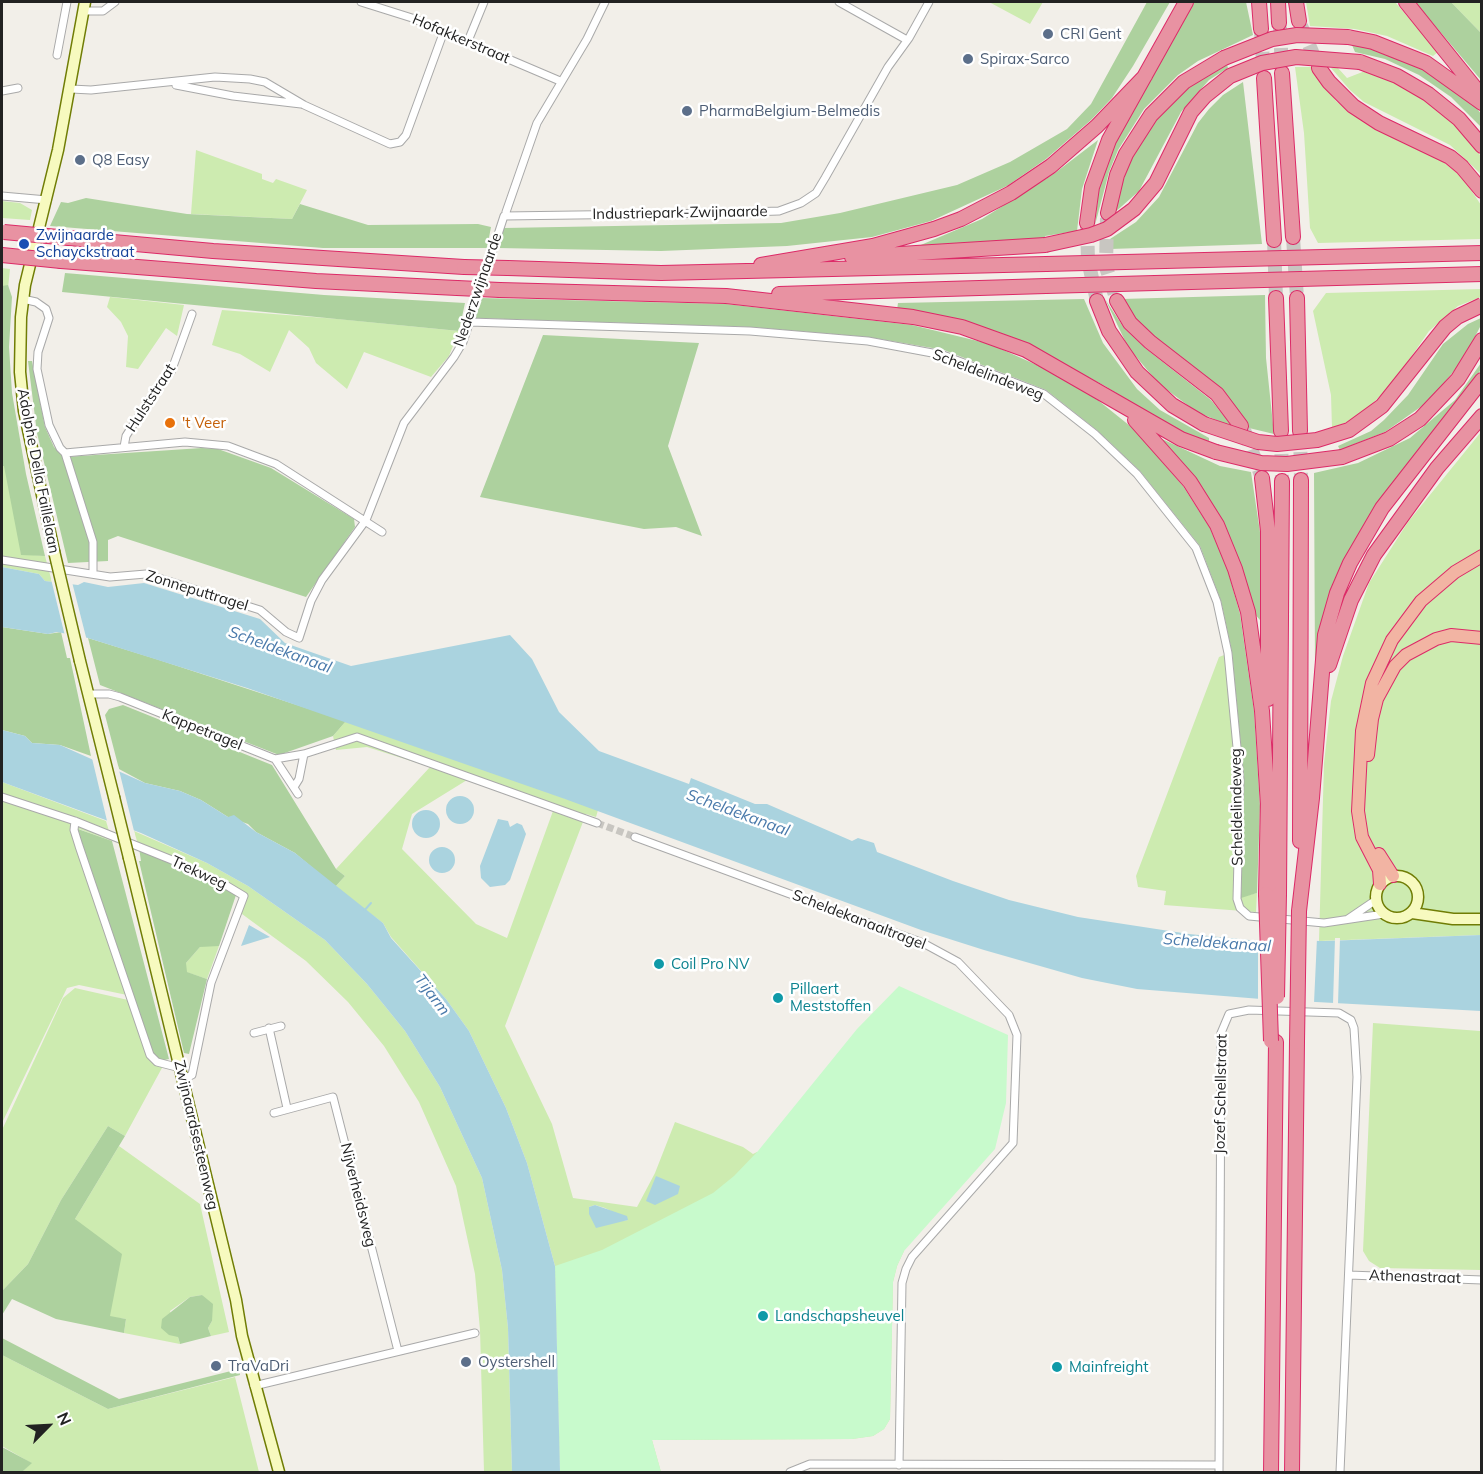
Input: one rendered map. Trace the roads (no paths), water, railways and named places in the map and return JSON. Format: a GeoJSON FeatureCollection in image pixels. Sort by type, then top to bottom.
{"type":"FeatureCollection","features":[{"type":"Feature","properties":{"kind":"highway"},"geometry":{"type":"LineString","coordinates":[[1087,223],[1092,187],[1099,163],[1186,2]]}},
{"type":"Feature","properties":{"kind":"highway"},"geometry":{"type":"LineString","coordinates":[[1259,2],[1261,29]]}},
{"type":"Feature","properties":{"kind":"highway"},"geometry":{"type":"LineString","coordinates":[[1278,2],[1279,23]]}},
{"type":"Feature","properties":{"kind":"highway"},"geometry":{"type":"LineString","coordinates":[[1296,2],[1299,21]]}},
{"type":"Feature","properties":{"kind":"highway"},"geometry":{"type":"LineString","coordinates":[[1406,2],[1482,96]]}},
{"type":"Feature","properties":{"kind":"highway"},"geometry":{"type":"LineString","coordinates":[[1108,213],[1117,175],[1126,154],[1151,115],[1184,82],[1224,58],[1272,39],[1297,35],[1373,42],[1426,63],[1482,103]]}},
{"type":"Feature","properties":{"kind":"highway"},"geometry":{"type":"LineString","coordinates":[[783,261],[1045,245],[1091,235],[1107,229],[1134,209],[1156,183],[1191,112],[1205,96],[1230,76],[1262,63],[1296,57],[1360,62],[1397,76],[1428,94],[1459,119],[1482,146]]}},
{"type":"Feature","properties":{"kind":"highway"},"geometry":{"type":"LineString","coordinates":[[1319,68],[1340,95],[1353,106],[1379,123],[1450,157],[1462,167],[1482,191]]}},
{"type":"Feature","properties":{"kind":"highway"},"geometry":{"type":"LineString","coordinates":[[1282,73],[1293,237]]}},
{"type":"Feature","properties":{"kind":"highway"},"geometry":{"type":"LineString","coordinates":[[727,272],[904,238],[952,222],[989,205],[1031,180],[1074,147],[1145,76]]}},
{"type":"Feature","properties":{"kind":"highway"},"geometry":{"type":"LineString","coordinates":[[1264,78],[1274,240]]}},
{"type":"Feature","properties":{"kind":"highway"},"geometry":{"type":"LineString","coordinates":[[3,232],[213,251],[569,272],[727,272],[1482,253]]}},
{"type":"Feature","properties":{"kind":"highway"},"geometry":{"type":"LineString","coordinates":[[2,255],[316,281],[500,291],[726,296],[1482,274]]}},
{"type":"Feature","properties":{"kind":"highway"},"geometry":{"type":"LineString","coordinates":[[726,296],[913,317],[962,327],[1026,350],[1181,439],[1216,453],[1261,463],[1287,464],[1342,457],[1389,439],[1420,419],[1458,379],[1482,340]]}},
{"type":"Feature","properties":{"kind":"highway"},"geometry":{"type":"LineString","coordinates":[[1297,297],[1300,431]]}},
{"type":"Feature","properties":{"kind":"highway"},"geometry":{"type":"LineString","coordinates":[[1276,298],[1281,431]]}},
{"type":"Feature","properties":{"kind":"highway"},"geometry":{"type":"LineString","coordinates":[[1098,301],[1109,331],[1137,372],[1172,405],[1204,424],[1258,442],[1277,444],[1317,440],[1348,430],[1382,406],[1432,340],[1445,327],[1457,317],[1482,305]]}},
{"type":"Feature","properties":{"kind":"highway"},"geometry":{"type":"LineString","coordinates":[[1117,301],[1130,323],[1143,336],[1211,389],[1241,426]]}},
{"type":"Feature","properties":{"kind":"highway"},"geometry":{"type":"LineString","coordinates":[[1292,1473],[1299,916],[1319,723],[1325,635],[1337,593],[1350,563],[1391,495],[1482,380]]}},
{"type":"Feature","properties":{"kind":"highway"},"geometry":{"type":"LineString","coordinates":[[1098,390],[1141,424],[1190,482],[1217,525],[1236,569],[1248,612],[1262,711],[1272,894],[1276,1094],[1271,1473]]}},
{"type":"Feature","properties":{"kind":"highway"},"geometry":{"type":"LineString","coordinates":[[1319,723],[1332,651],[1362,575],[1399,516],[1482,416]]}},
{"type":"Feature","properties":{"kind":"highway"},"geometry":{"type":"LineString","coordinates":[[1262,478],[1268,531],[1268,806]]}},
{"type":"Feature","properties":{"kind":"highway"},"geometry":{"type":"LineString","coordinates":[[1301,480],[1301,895]]}},
{"type":"Feature","properties":{"kind":"highway"},"geometry":{"type":"LineString","coordinates":[[1272,894],[1282,481]]}},
{"type":"Feature","properties":{"kind":"highway"},"geometry":{"type":"LineString","coordinates":[[1380,884],[1379,870],[1362,837],[1358,811],[1362,731],[1372,683],[1392,640],[1421,601],[1455,572],[1482,556]]}},
{"type":"Feature","properties":{"kind":"highway"},"geometry":{"type":"LineString","coordinates":[[1393,876],[1373,842],[1366,815],[1371,719],[1377,699],[1395,666],[1421,645],[1451,635],[1482,638]]}},
{"type":"Feature","properties":{"kind":"main road","name":"Adolphe Della Faillelaan"},"geometry":{"type":"LineString","coordinates":[[85,6],[47,200],[23,299],[20,347],[22,392],[28,437],[114,797]]}},
{"type":"Feature","properties":{"kind":"main road","name":"Zwijnaardsesteenweg"},"geometry":{"type":"LineString","coordinates":[[114,797],[254,1386],[279,1473]]}},
{"type":"Feature","properties":{"kind":"main road"},"geometry":{"type":"LineString","coordinates":[[1412,913],[1418,900],[1418,894],[1412,882],[1393,876],[1380,884],[1376,900],[1384,914],[1399,919],[1412,913],[1453,919],[1482,919]]}},
{"type":"Feature","properties":{"kind":"main road"},"geometry":{"type":"LineString","coordinates":[[1418,900],[1438,916]]}},
{"type":"Feature","properties":{"kind":"street"},"geometry":{"type":"LineString","coordinates":[[57,55],[67,2]]}},
{"type":"Feature","properties":{"kind":"street"},"geometry":{"type":"LineString","coordinates":[[85,6],[103,11],[115,2]]}},
{"type":"Feature","properties":{"kind":"street","name":"Hofakkerstraat"},"geometry":{"type":"LineString","coordinates":[[362,2],[468,41],[560,81]]}},
{"type":"Feature","properties":{"kind":"street"},"geometry":{"type":"LineString","coordinates":[[468,41],[484,2]]}},
{"type":"Feature","properties":{"kind":"street","name":"Nederzwijnaarde"},"geometry":{"type":"LineString","coordinates":[[366,520],[404,423],[454,357],[470,322],[537,123],[587,39],[605,2]]}},
{"type":"Feature","properties":{"kind":"street"},"geometry":{"type":"LineString","coordinates":[[839,2],[907,40]]}},
{"type":"Feature","properties":{"kind":"street","name":"Industriepark-Zwijnaarde"},"geometry":{"type":"LineString","coordinates":[[505,214],[732,213],[778,211],[801,203],[816,193],[822,184],[888,67],[929,2]]}},
{"type":"Feature","properties":{"kind":"street"},"geometry":{"type":"LineString","coordinates":[[70,89],[91,90],[215,77],[250,79],[265,82],[304,105],[384,143],[400,142],[406,135],[444,32]]}},
{"type":"Feature","properties":{"kind":"street"},"geometry":{"type":"LineString","coordinates":[[168,83],[233,96],[304,105]]}},
{"type":"Feature","properties":{"kind":"street"},"geometry":{"type":"LineString","coordinates":[[2,91],[18,88]]}},
{"type":"Feature","properties":{"kind":"street"},"geometry":{"type":"LineString","coordinates":[[2,196],[47,200]]}},
{"type":"Feature","properties":{"kind":"street"},"geometry":{"type":"LineString","coordinates":[[23,299],[36,302],[46,309],[49,318],[36,361],[49,425],[60,448],[65,453],[93,542],[93,574]]}},
{"type":"Feature","properties":{"kind":"street","name":"Hulststraat"},"geometry":{"type":"LineString","coordinates":[[124,447],[126,436],[150,398],[171,372],[192,314]]}},
{"type":"Feature","properties":{"kind":"street","name":"Scheldelindeweg"},"geometry":{"type":"LineString","coordinates":[[470,322],[744,331],[868,341],[943,354],[1044,394],[1095,434],[1137,474],[1196,548],[1217,602],[1228,653],[1240,778],[1237,899],[1240,908],[1249,916],[1299,916],[1346,921],[1384,914]]}},
{"type":"Feature","properties":{"kind":"street"},"geometry":{"type":"LineString","coordinates":[[65,453],[185,442],[228,446],[276,464],[382,532]]}},
{"type":"Feature","properties":{"kind":"street","name":"Zonneputtragel"},"geometry":{"type":"LineString","coordinates":[[2,560],[110,577],[146,574],[260,610],[286,632],[299,638],[311,601],[322,580],[366,520]]}},
{"type":"Feature","properties":{"kind":"street","name":"Kappetragel"},"geometry":{"type":"LineString","coordinates":[[89,694],[109,694],[120,697],[275,759]]}},
{"type":"Feature","properties":{"kind":"street"},"geometry":{"type":"LineString","coordinates":[[304,754],[296,790],[275,759],[304,754],[357,737],[597,823]]}},
{"type":"Feature","properties":{"kind":"street","name":"Trekweg"},"geometry":{"type":"LineString","coordinates":[[2,797],[75,822],[203,873],[244,896],[211,983],[192,1075],[183,1080]]}},
{"type":"Feature","properties":{"kind":"street"},"geometry":{"type":"LineString","coordinates":[[75,822],[74,830],[128,996],[153,1059],[180,1068]]}},
{"type":"Feature","properties":{"kind":"street","name":"Scheldekanaaltragel"},"geometry":{"type":"LineString","coordinates":[[635,837],[923,943],[958,962],[1009,1015],[1017,1035],[1013,1143],[912,1257],[902,1283],[899,1464]]}},
{"type":"Feature","properties":{"kind":"street"},"geometry":{"type":"LineString","coordinates":[[1346,921],[1376,900]]}},
{"type":"Feature","properties":{"kind":"street","name":"Jozef Schellstraat"},"geometry":{"type":"LineString","coordinates":[[1220,1469],[1220,1045],[1223,1023],[1229,1014],[1249,1010],[1339,1013],[1351,1020],[1356,1037],[1357,1077],[1340,1473]]}},
{"type":"Feature","properties":{"kind":"street"},"geometry":{"type":"LineString","coordinates":[[254,1033],[280,1026]]}},
{"type":"Feature","properties":{"kind":"street"},"geometry":{"type":"LineString","coordinates":[[269,1028],[287,1108]]}},
{"type":"Feature","properties":{"kind":"street","name":"Nijverheidsweg"},"geometry":{"type":"LineString","coordinates":[[274,1113],[333,1097],[398,1351]]}},
{"type":"Feature","properties":{"kind":"street","name":"Athenastraat"},"geometry":{"type":"LineString","coordinates":[[1349,1275],[1482,1280]]}},
{"type":"Feature","properties":{"kind":"street"},"geometry":{"type":"LineString","coordinates":[[254,1386],[475,1333]]}},
{"type":"Feature","properties":{"kind":"street"},"geometry":{"type":"LineString","coordinates":[[791,1472],[810,1464],[1220,1469]]}},
{"type":"Feature","properties":{"kind":"water","name":"Scheldekanaal"},"geometry":{"type":"Polygon","coordinates":[[[2,567],[39,574],[45,581],[78,585],[84,582],[108,587],[144,583],[260,619],[285,643],[351,666],[510,635],[532,659],[559,712],[599,751],[689,784],[691,778],[755,804],[767,804],[852,841],[858,838],[874,843],[877,852],[953,881],[1009,900],[1078,917],[1189,934],[1249,940],[1325,941],[1481,935],[1481,1011],[1261,999],[1137,989],[1082,978],[984,950],[921,930],[565,799],[247,688],[88,638],[57,632],[48,634],[2,627],[2,567]]]}},
{"type":"Feature","properties":{"kind":"water","name":"Tijarm"},"geometry":{"type":"Polygon","coordinates":[[[2,730],[25,736],[32,743],[60,745],[145,783],[180,791],[201,800],[228,817],[234,815],[256,832],[295,853],[383,923],[391,938],[446,999],[469,1031],[506,1108],[527,1163],[555,1266],[560,1472],[512,1472],[508,1328],[502,1270],[482,1178],[440,1087],[405,1031],[367,984],[325,940],[248,886],[207,863],[141,833],[2,782],[2,730]]]}},
{"type":"Feature","properties":{"kind":"water"},"geometry":{"type":"Polygon","coordinates":[[[460,796],[470,800],[474,810],[470,820],[460,824],[450,820],[446,810],[450,800],[460,796]]]}},
{"type":"Feature","properties":{"kind":"water"},"geometry":{"type":"Polygon","coordinates":[[[426,810],[436,814],[440,824],[436,834],[426,838],[416,834],[412,824],[416,814],[426,810]]]}},
{"type":"Feature","properties":{"kind":"water"},"geometry":{"type":"Polygon","coordinates":[[[498,819],[508,821],[510,827],[517,823],[522,825],[526,834],[510,880],[505,885],[490,887],[481,878],[480,866],[498,819]]]}},
{"type":"Feature","properties":{"kind":"water"},"geometry":{"type":"Polygon","coordinates":[[[442,847],[451,851],[455,860],[451,869],[442,873],[433,869],[429,860],[433,851],[442,847]]]}},
{"type":"Feature","properties":{"kind":"water"},"geometry":{"type":"Polygon","coordinates":[[[249,925],[270,937],[241,946],[249,925]]]}},
{"type":"Feature","properties":{"kind":"water"},"geometry":{"type":"Polygon","coordinates":[[[656,1176],[680,1186],[678,1194],[655,1205],[646,1201],[656,1176]]]}},
{"type":"Feature","properties":{"kind":"water"},"geometry":{"type":"Polygon","coordinates":[[[595,1205],[627,1216],[628,1220],[596,1228],[589,1214],[589,1207],[595,1205]]]}},
{"type":"Feature","properties":{"kind":"waterway"},"geometry":{"type":"LineString","coordinates":[[363,912],[371,903]]}},
{"type":"Feature","properties":{"kind":"tunnel"},"geometry":{"type":"LineString","coordinates":[[1301,26],[1318,66]]}},
{"type":"Feature","properties":{"kind":"tunnel"},"geometry":{"type":"LineString","coordinates":[[1280,27],[1282,71]]}},
{"type":"Feature","properties":{"kind":"tunnel"},"geometry":{"type":"LineString","coordinates":[[1261,31],[1264,78]]}},
{"type":"Feature","properties":{"kind":"tunnel"},"geometry":{"type":"LineString","coordinates":[[1107,218],[1106,267],[1117,301]]}},
{"type":"Feature","properties":{"kind":"tunnel"},"geometry":{"type":"LineString","coordinates":[[1087,225],[1088,260],[1097,301]]}},
{"type":"Feature","properties":{"kind":"tunnel"},"geometry":{"type":"LineString","coordinates":[[1293,237],[1297,298]]}},
{"type":"Feature","properties":{"kind":"tunnel"},"geometry":{"type":"LineString","coordinates":[[1274,240],[1276,298]]}},
{"type":"Feature","properties":{"kind":"tunnel"},"geometry":{"type":"LineString","coordinates":[[1244,430],[1262,478]]}},
{"type":"Feature","properties":{"kind":"tunnel"},"geometry":{"type":"LineString","coordinates":[[1300,431],[1301,480]]}},
{"type":"Feature","properties":{"kind":"tunnel"},"geometry":{"type":"LineString","coordinates":[[1281,433],[1282,481]]}},
{"type":"Feature","properties":{"kind":"tunnel"},"geometry":{"type":"LineString","coordinates":[[597,823],[635,837]]}},
{"type":"Feature","properties":{"kind":"place","name":"CRI Gent"},"geometry":{"type":"Point","coordinates":[1048,34]}},
{"type":"Feature","properties":{"kind":"place","name":"Spirax-Sarco"},"geometry":{"type":"Point","coordinates":[968,59]}},
{"type":"Feature","properties":{"kind":"place","name":"PharmaBelgium-Belmedis"},"geometry":{"type":"Point","coordinates":[687,111]}},
{"type":"Feature","properties":{"kind":"place","name":"Q8 Easy"},"geometry":{"type":"Point","coordinates":[80,160]}},
{"type":"Feature","properties":{"kind":"place","name":"Zwijnaarde Schayckstraat"},"geometry":{"type":"Point","coordinates":[24,244]}},
{"type":"Feature","properties":{"kind":"place","name":"'t Veer"},"geometry":{"type":"Point","coordinates":[170,423]}},
{"type":"Feature","properties":{"kind":"place","name":"Coil Pro NV"},"geometry":{"type":"Point","coordinates":[659,964]}},
{"type":"Feature","properties":{"kind":"place","name":"Pillaert Meststoffen"},"geometry":{"type":"Point","coordinates":[778,998]}},
{"type":"Feature","properties":{"kind":"place","name":"Landschapsheuvel"},"geometry":{"type":"Point","coordinates":[763,1316]}},
{"type":"Feature","properties":{"kind":"place","name":"Oystershell"},"geometry":{"type":"Point","coordinates":[466,1362]}},
{"type":"Feature","properties":{"kind":"place","name":"TraVaDri"},"geometry":{"type":"Point","coordinates":[216,1366]}},
{"type":"Feature","properties":{"kind":"place","name":"Mainfreight"},"geometry":{"type":"Point","coordinates":[1057,1367]}}]}
